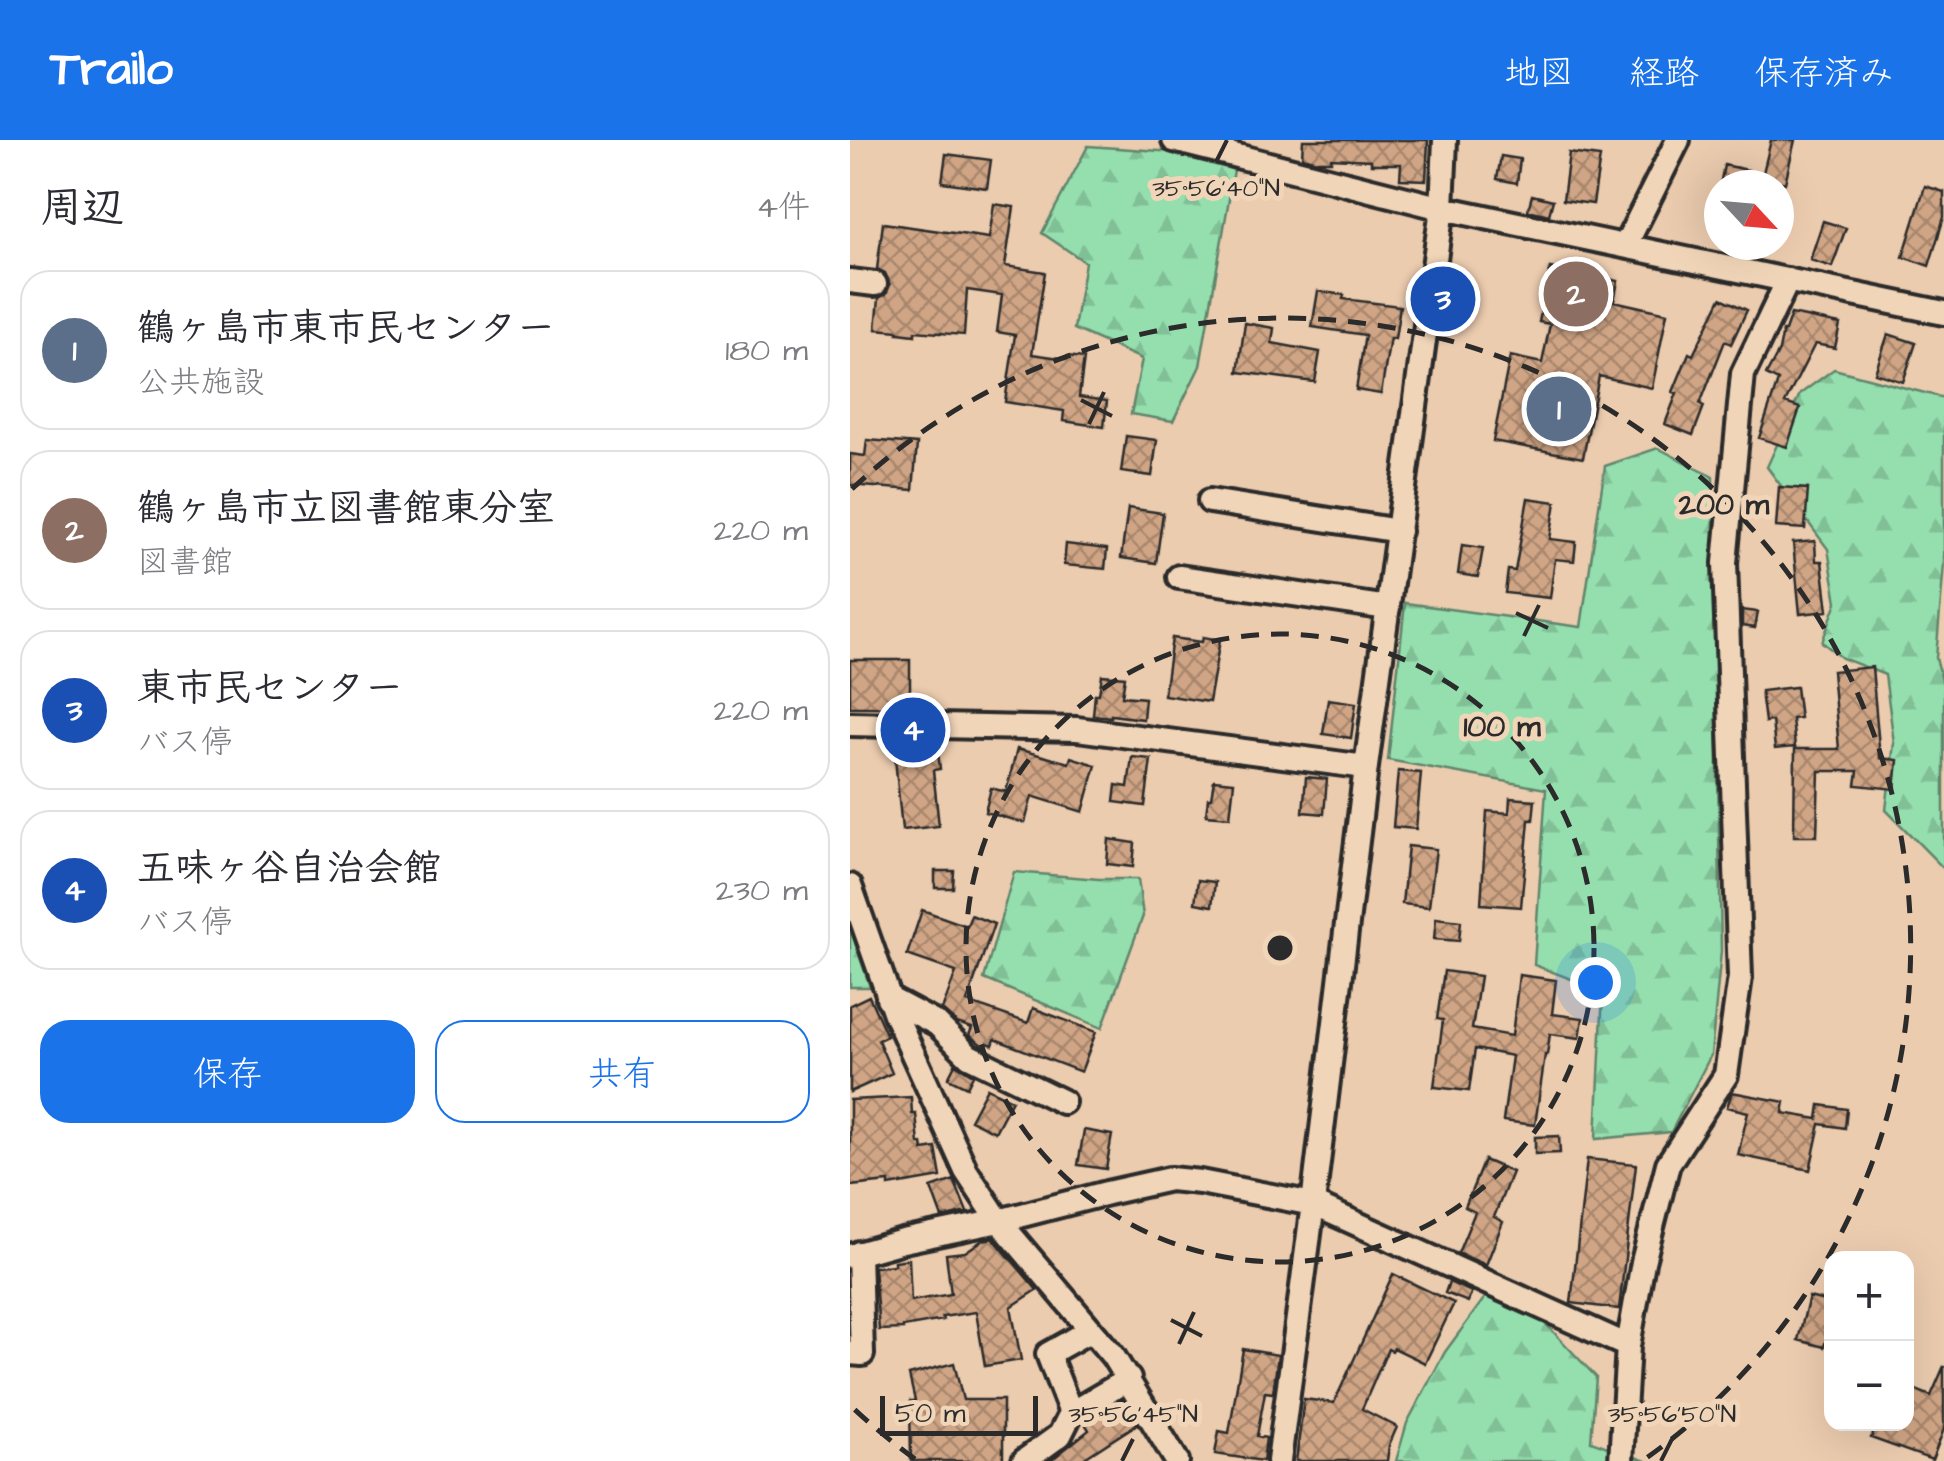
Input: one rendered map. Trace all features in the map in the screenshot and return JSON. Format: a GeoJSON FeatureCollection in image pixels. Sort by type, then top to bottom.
{"type":"FeatureCollection","features":[{"type":"Feature","properties":{"kind":"street"},"geometry":{"type":"LineString","coordinates":[[1174,140],[1442,208],[1944,313]]}},
{"type":"Feature","properties":{"kind":"street"},"geometry":{"type":"LineString","coordinates":[[1279,1461],[1366,767],[1442,208],[1445,140]]}},
{"type":"Feature","properties":{"kind":"street"},"geometry":{"type":"LineString","coordinates":[[1624,246],[1678,140]]}},
{"type":"Feature","properties":{"kind":"street"},"geometry":{"type":"LineString","coordinates":[[1621,1461],[1628,1346],[1643,1262],[1668,1164],[1726,1075],[1740,977],[1725,563],[1742,374],[1788,280]]}},
{"type":"Feature","properties":{"kind":"street"},"geometry":{"type":"LineString","coordinates":[[850,281],[875,284]]}},
{"type":"Feature","properties":{"kind":"street"},"geometry":{"type":"LineString","coordinates":[[1210,500],[1398,531]]}},
{"type":"Feature","properties":{"kind":"street"},"geometry":{"type":"LineString","coordinates":[[1179,577],[1388,608]]}},
{"type":"Feature","properties":{"kind":"street"},"geometry":{"type":"LineString","coordinates":[[850,724],[1077,729],[1366,767]]}},
{"type":"Feature","properties":{"kind":"street"},"geometry":{"type":"LineString","coordinates":[[850,886],[888,998],[966,1171],[999,1221],[1129,1379],[1178,1461]]}},
{"type":"Feature","properties":{"kind":"street"},"geometry":{"type":"LineString","coordinates":[[888,998],[938,1024],[969,1056],[1064,1102]]}},
{"type":"Feature","properties":{"kind":"street"},"geometry":{"type":"LineString","coordinates":[[850,1353],[862,1354],[854,1254],[1170,1179],[1313,1204],[1628,1346]]}},
{"type":"Feature","properties":{"kind":"street"},"geometry":{"type":"LineString","coordinates":[[1071,1413],[1048,1354],[1091,1330]]}},
{"type":"Feature","properties":{"kind":"street"},"geometry":{"type":"LineString","coordinates":[[1024,1461],[1060,1435],[1071,1413],[1129,1379]]}},
{"type":"Feature","properties":{"kind":"green space"},"geometry":{"type":"Polygon","coordinates":[[[1088,146],[1189,153],[1234,170],[1200,366],[1173,421],[1131,414],[1142,359],[1074,329],[1085,262],[1042,233],[1088,146]]]}},
{"type":"Feature","properties":{"kind":"green space"},"geometry":{"type":"Polygon","coordinates":[[[1834,369],[1944,398],[1944,564],[1936,658],[1944,688],[1944,869],[1886,810],[1894,743],[1885,675],[1842,658],[1822,642],[1837,602],[1828,549],[1767,467],[1800,394],[1834,369]]]}},
{"type":"Feature","properties":{"kind":"green space"},"geometry":{"type":"Polygon","coordinates":[[[1658,448],[1713,477],[1721,951],[1711,1055],[1671,1132],[1596,1139],[1603,991],[1534,965],[1546,789],[1388,760],[1405,603],[1581,627],[1605,466],[1658,448]]]}},
{"type":"Feature","properties":{"kind":"green space"},"geometry":{"type":"Polygon","coordinates":[[[1014,872],[1138,879],[1143,916],[1102,1028],[984,979],[1014,872]]]}},
{"type":"Feature","properties":{"kind":"green space"},"geometry":{"type":"Polygon","coordinates":[[[850,928],[870,987],[850,987],[850,928]]]}},
{"type":"Feature","properties":{"kind":"green space"},"geometry":{"type":"Polygon","coordinates":[[[1486,1296],[1544,1322],[1596,1377],[1591,1441],[1646,1461],[1396,1461],[1407,1423],[1445,1352],[1486,1296]]]}},
{"type":"Feature","properties":{"kind":"building"},"geometry":{"type":"Polygon","coordinates":[[[1303,140],[1428,140],[1426,180],[1400,179],[1401,164],[1302,157],[1303,140]]]}},
{"type":"Feature","properties":{"kind":"building"},"geometry":{"type":"Polygon","coordinates":[[[1771,140],[1795,140],[1788,170],[1764,170],[1771,140]]]}},
{"type":"Feature","properties":{"kind":"building"},"geometry":{"type":"Polygon","coordinates":[[[1569,153],[1600,157],[1593,204],[1563,200],[1569,153]]]}},
{"type":"Feature","properties":{"kind":"building"},"geometry":{"type":"Polygon","coordinates":[[[946,154],[991,160],[987,188],[942,182],[946,154]]]}},
{"type":"Feature","properties":{"kind":"building"},"geometry":{"type":"Polygon","coordinates":[[[1501,156],[1520,159],[1517,183],[1497,179],[1501,156]]]}},
{"type":"Feature","properties":{"kind":"building"},"geometry":{"type":"Polygon","coordinates":[[[1925,186],[1944,192],[1944,217],[1929,266],[1903,257],[1925,186]]]}},
{"type":"Feature","properties":{"kind":"building"},"geometry":{"type":"Polygon","coordinates":[[[1532,195],[1553,200],[1549,215],[1528,210],[1532,195]]]}},
{"type":"Feature","properties":{"kind":"building"},"geometry":{"type":"Polygon","coordinates":[[[994,204],[1014,207],[1005,266],[1045,272],[1032,354],[1084,358],[1079,397],[1107,401],[1104,427],[1063,421],[1064,411],[1005,402],[1015,335],[997,332],[1002,295],[967,290],[964,335],[915,331],[915,335],[876,329],[879,298],[890,285],[885,273],[877,269],[883,223],[989,238],[994,204]]]}},
{"type":"Feature","properties":{"kind":"building"},"geometry":{"type":"Polygon","coordinates":[[[1823,221],[1846,228],[1832,267],[1810,260],[1823,221]]]}},
{"type":"Feature","properties":{"kind":"building"},"geometry":{"type":"Polygon","coordinates":[[[1550,268],[1618,281],[1614,301],[1667,313],[1652,388],[1599,376],[1583,458],[1493,441],[1510,356],[1542,363],[1550,324],[1539,322],[1550,268]]]}},
{"type":"Feature","properties":{"kind":"building"},"geometry":{"type":"Polygon","coordinates":[[[1318,291],[1344,295],[1343,299],[1400,306],[1395,339],[1390,338],[1381,394],[1356,390],[1365,335],[1312,327],[1318,291]]]}},
{"type":"Feature","properties":{"kind":"building"},"geometry":{"type":"Polygon","coordinates":[[[1721,298],[1747,310],[1731,344],[1725,341],[1700,404],[1704,406],[1693,435],[1665,424],[1689,353],[1693,355],[1721,298]]]}},
{"type":"Feature","properties":{"kind":"building"},"geometry":{"type":"Polygon","coordinates":[[[1791,314],[1840,324],[1835,348],[1815,344],[1785,403],[1800,408],[1787,447],[1759,438],[1778,381],[1766,375],[1791,314]]]}},
{"type":"Feature","properties":{"kind":"building"},"geometry":{"type":"Polygon","coordinates":[[[1245,323],[1274,328],[1272,343],[1320,352],[1315,382],[1238,372],[1245,323]]]}},
{"type":"Feature","properties":{"kind":"building"},"geometry":{"type":"Polygon","coordinates":[[[1888,334],[1916,343],[1903,382],[1875,373],[1888,334]]]}},
{"type":"Feature","properties":{"kind":"building"},"geometry":{"type":"Polygon","coordinates":[[[1126,436],[1157,440],[1152,476],[1121,472],[1126,436]]]}},
{"type":"Feature","properties":{"kind":"building"},"geometry":{"type":"Polygon","coordinates":[[[867,440],[917,444],[913,490],[850,485],[850,454],[865,456],[867,440]]]}},
{"type":"Feature","properties":{"kind":"building"},"geometry":{"type":"Polygon","coordinates":[[[1779,487],[1808,489],[1805,529],[1776,527],[1779,487]]]}},
{"type":"Feature","properties":{"kind":"building"},"geometry":{"type":"Polygon","coordinates":[[[1528,498],[1556,502],[1550,539],[1576,542],[1574,561],[1555,559],[1550,598],[1505,593],[1508,570],[1515,571],[1528,498]]]}},
{"type":"Feature","properties":{"kind":"building"},"geometry":{"type":"Polygon","coordinates":[[[1128,508],[1163,513],[1156,563],[1121,558],[1128,508]]]}},
{"type":"Feature","properties":{"kind":"building"},"geometry":{"type":"Polygon","coordinates":[[[1815,541],[1816,561],[1822,561],[1828,611],[1800,614],[1793,543],[1815,541]]]}},
{"type":"Feature","properties":{"kind":"building"},"geometry":{"type":"Polygon","coordinates":[[[1066,544],[1107,549],[1105,569],[1064,565],[1066,544]]]}},
{"type":"Feature","properties":{"kind":"building"},"geometry":{"type":"Polygon","coordinates":[[[1462,545],[1483,548],[1478,577],[1458,574],[1462,545]]]}},
{"type":"Feature","properties":{"kind":"building"},"geometry":{"type":"Polygon","coordinates":[[[1742,610],[1758,612],[1755,628],[1742,626],[1742,610]]]}},
{"type":"Feature","properties":{"kind":"building"},"geometry":{"type":"Polygon","coordinates":[[[1203,637],[1220,640],[1209,702],[1164,695],[1172,638],[1202,642],[1203,637]]]}},
{"type":"Feature","properties":{"kind":"building"},"geometry":{"type":"Polygon","coordinates":[[[850,660],[910,660],[910,707],[850,707],[850,660]]]}},
{"type":"Feature","properties":{"kind":"building"},"geometry":{"type":"Polygon","coordinates":[[[1872,667],[1880,758],[1898,760],[1895,789],[1856,785],[1858,771],[1819,771],[1817,836],[1794,836],[1795,749],[1839,749],[1832,671],[1872,667]]]}},
{"type":"Feature","properties":{"kind":"building"},"geometry":{"type":"Polygon","coordinates":[[[1102,675],[1125,677],[1122,696],[1145,698],[1143,719],[1093,715],[1102,675]]]}},
{"type":"Feature","properties":{"kind":"building"},"geometry":{"type":"Polygon","coordinates":[[[1796,687],[1800,718],[1792,719],[1795,747],[1775,749],[1772,721],[1765,722],[1761,691],[1796,687]]]}},
{"type":"Feature","properties":{"kind":"building"},"geometry":{"type":"Polygon","coordinates":[[[1328,699],[1356,703],[1351,738],[1323,734],[1328,699]]]}},
{"type":"Feature","properties":{"kind":"building"},"geometry":{"type":"Polygon","coordinates":[[[937,743],[940,769],[933,770],[939,826],[902,830],[894,748],[937,743]]]}},
{"type":"Feature","properties":{"kind":"building"},"geometry":{"type":"Polygon","coordinates":[[[1017,749],[1069,763],[1071,757],[1096,765],[1083,812],[1032,796],[1025,823],[985,812],[991,788],[1006,792],[1017,749]]]}},
{"type":"Feature","properties":{"kind":"building"},"geometry":{"type":"Polygon","coordinates":[[[1132,757],[1151,759],[1145,806],[1114,802],[1116,785],[1128,787],[1132,757]]]}},
{"type":"Feature","properties":{"kind":"building"},"geometry":{"type":"Polygon","coordinates":[[[1398,771],[1421,773],[1416,829],[1393,827],[1398,771]]]}},
{"type":"Feature","properties":{"kind":"building"},"geometry":{"type":"Polygon","coordinates":[[[1306,777],[1327,779],[1324,814],[1303,812],[1306,777]]]}},
{"type":"Feature","properties":{"kind":"building"},"geometry":{"type":"Polygon","coordinates":[[[1214,780],[1234,782],[1230,817],[1206,815],[1214,780]]]}},
{"type":"Feature","properties":{"kind":"building"},"geometry":{"type":"Polygon","coordinates":[[[1510,798],[1535,800],[1533,820],[1529,820],[1521,907],[1481,904],[1487,811],[1509,813],[1510,798]]]}},
{"type":"Feature","properties":{"kind":"building"},"geometry":{"type":"Polygon","coordinates":[[[1109,839],[1135,843],[1133,867],[1107,864],[1109,839]]]}},
{"type":"Feature","properties":{"kind":"building"},"geometry":{"type":"Polygon","coordinates":[[[1408,846],[1436,849],[1429,907],[1402,904],[1408,846]]]}},
{"type":"Feature","properties":{"kind":"building"},"geometry":{"type":"Polygon","coordinates":[[[935,871],[954,871],[953,888],[935,888],[935,871]]]}},
{"type":"Feature","properties":{"kind":"building"},"geometry":{"type":"Polygon","coordinates":[[[1198,880],[1215,882],[1212,906],[1195,903],[1198,880]]]}},
{"type":"Feature","properties":{"kind":"building"},"geometry":{"type":"Polygon","coordinates":[[[922,910],[967,926],[971,915],[994,924],[967,1002],[1028,1023],[1033,1008],[1096,1032],[1081,1072],[995,1039],[986,1048],[969,1035],[972,1028],[957,1023],[942,1010],[956,972],[907,955],[922,910]]]}},
{"type":"Feature","properties":{"kind":"building"},"geometry":{"type":"Polygon","coordinates":[[[1436,918],[1461,921],[1459,941],[1434,939],[1436,918]]]}},
{"type":"Feature","properties":{"kind":"building"},"geometry":{"type":"Polygon","coordinates":[[[1444,971],[1480,976],[1472,1029],[1512,1036],[1519,975],[1556,980],[1552,1014],[1583,1018],[1580,1038],[1550,1034],[1535,1125],[1503,1121],[1512,1056],[1475,1049],[1469,1091],[1434,1087],[1443,1020],[1437,1019],[1444,971]]]}},
{"type":"Feature","properties":{"kind":"building"},"geometry":{"type":"Polygon","coordinates":[[[869,996],[887,1036],[878,1040],[892,1073],[850,1092],[850,1005],[869,996]]]}},
{"type":"Feature","properties":{"kind":"building"},"geometry":{"type":"Polygon","coordinates":[[[955,1064],[973,1075],[967,1087],[948,1078],[955,1064]]]}},
{"type":"Feature","properties":{"kind":"building"},"geometry":{"type":"Polygon","coordinates":[[[987,1088],[1012,1100],[995,1132],[970,1120],[987,1088]]]}},
{"type":"Feature","properties":{"kind":"building"},"geometry":{"type":"Polygon","coordinates":[[[1732,1092],[1785,1102],[1783,1113],[1818,1119],[1820,1105],[1847,1109],[1845,1128],[1820,1124],[1810,1170],[1738,1155],[1748,1112],[1727,1107],[1732,1092]]]}},
{"type":"Feature","properties":{"kind":"building"},"geometry":{"type":"Polygon","coordinates":[[[911,1097],[919,1144],[923,1150],[936,1148],[941,1177],[889,1186],[889,1182],[850,1186],[850,1100],[911,1097]]]}},
{"type":"Feature","properties":{"kind":"building"},"geometry":{"type":"Polygon","coordinates":[[[1084,1130],[1112,1135],[1106,1169],[1078,1165],[1084,1130]]]}},
{"type":"Feature","properties":{"kind":"building"},"geometry":{"type":"Polygon","coordinates":[[[1559,1136],[1560,1153],[1535,1154],[1535,1137],[1559,1136]]]}},
{"type":"Feature","properties":{"kind":"building"},"geometry":{"type":"Polygon","coordinates":[[[1587,1159],[1636,1164],[1619,1309],[1571,1303],[1587,1159]]]}},
{"type":"Feature","properties":{"kind":"building"},"geometry":{"type":"Polygon","coordinates":[[[1484,1160],[1512,1172],[1494,1217],[1503,1222],[1486,1265],[1458,1253],[1475,1212],[1465,1207],[1484,1160]]]}},
{"type":"Feature","properties":{"kind":"building"},"geometry":{"type":"Polygon","coordinates":[[[954,1180],[967,1212],[942,1218],[931,1188],[954,1180]]]}},
{"type":"Feature","properties":{"kind":"building"},"geometry":{"type":"Polygon","coordinates":[[[993,1238],[1037,1290],[1011,1307],[1021,1360],[985,1366],[976,1312],[903,1329],[879,1330],[874,1267],[909,1259],[911,1301],[951,1294],[946,1254],[965,1252],[993,1238]]]}},
{"type":"Feature","properties":{"kind":"building"},"geometry":{"type":"Polygon","coordinates":[[[1393,1274],[1454,1303],[1425,1363],[1394,1348],[1388,1349],[1362,1409],[1397,1427],[1387,1461],[1296,1461],[1304,1399],[1334,1403],[1393,1274]]]}},
{"type":"Feature","properties":{"kind":"building"},"geometry":{"type":"Polygon","coordinates":[[[1449,1282],[1472,1292],[1468,1302],[1445,1293],[1449,1282]]]}},
{"type":"Feature","properties":{"kind":"building"},"geometry":{"type":"Polygon","coordinates":[[[1809,1297],[1824,1301],[1824,1347],[1798,1340],[1809,1297]]]}},
{"type":"Feature","properties":{"kind":"building"},"geometry":{"type":"Polygon","coordinates":[[[1243,1349],[1278,1355],[1273,1393],[1265,1392],[1257,1436],[1266,1438],[1263,1461],[1215,1454],[1219,1431],[1229,1433],[1243,1349]]]}},
{"type":"Feature","properties":{"kind":"building"},"geometry":{"type":"Polygon","coordinates":[[[954,1363],[963,1400],[1003,1400],[1003,1461],[911,1461],[910,1401],[915,1401],[909,1375],[954,1363]]]}},
{"type":"Feature","properties":{"kind":"building"},"geometry":{"type":"Polygon","coordinates":[[[1944,1366],[1944,1429],[1932,1460],[1871,1438],[1874,1431],[1914,1431],[1914,1389],[1931,1396],[1944,1366]]]}},
{"type":"Feature","properties":{"kind":"building"},"geometry":{"type":"Polygon","coordinates":[[[1122,1400],[1137,1424],[1080,1461],[1050,1461],[1089,1430],[1086,1425],[1122,1400]]]}},
{"type":"Feature","properties":{"kind":"place","name":"鶴ヶ島市立図書館東分室"},"geometry":{"type":"Point","coordinates":[1576,294]}},
{"type":"Feature","properties":{"kind":"place","name":"東市民センター"},"geometry":{"type":"Point","coordinates":[1443,299]}},
{"type":"Feature","properties":{"kind":"place","name":"鶴ヶ島市東市民センター"},"geometry":{"type":"Point","coordinates":[1559,409]}},
{"type":"Feature","properties":{"kind":"place","name":"五味ヶ谷自治会館"},"geometry":{"type":"Point","coordinates":[913,730]}}]}
